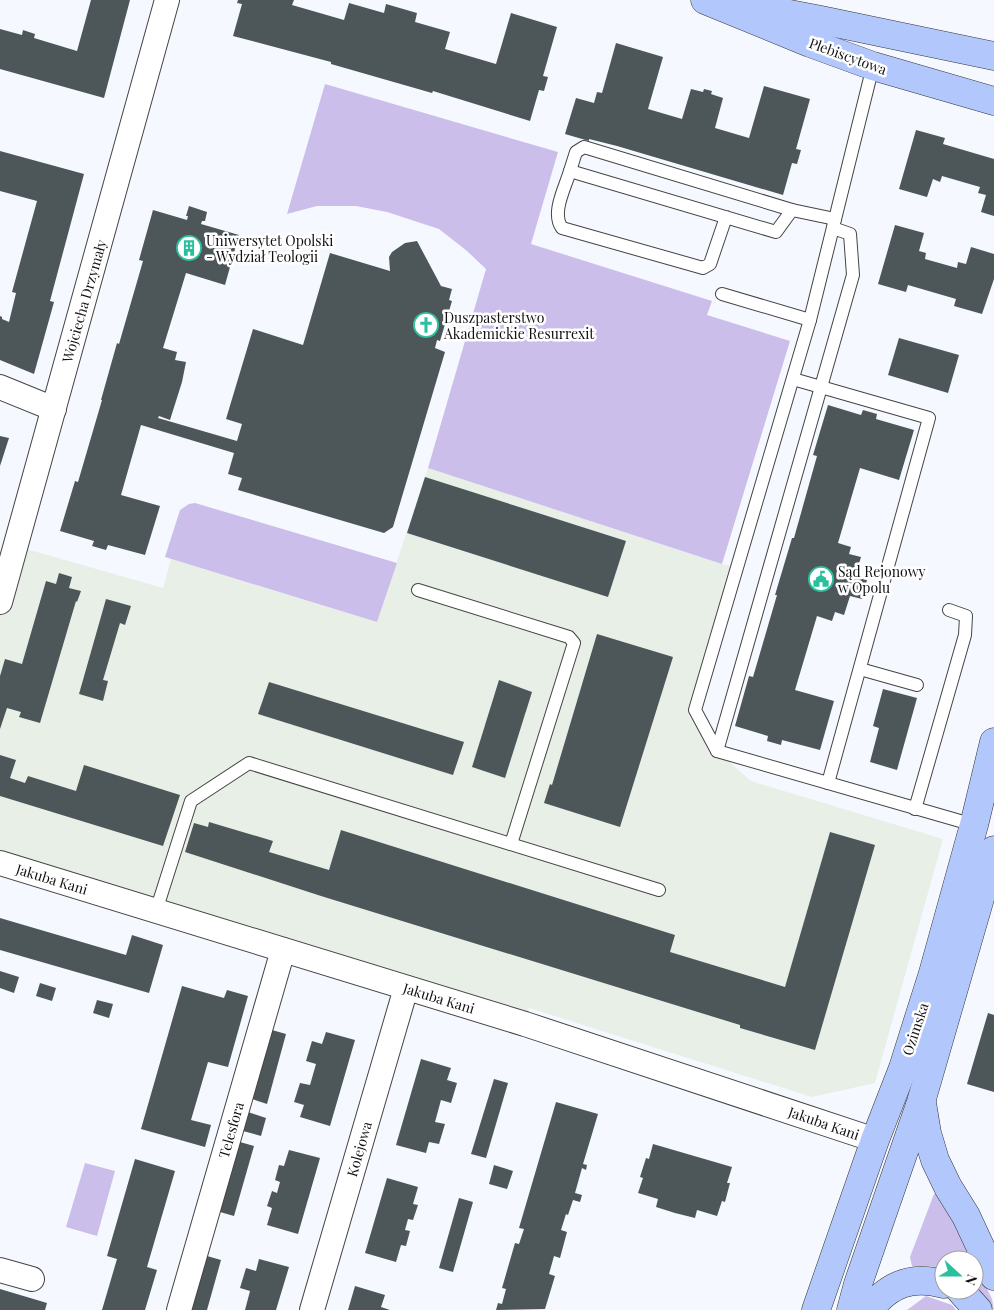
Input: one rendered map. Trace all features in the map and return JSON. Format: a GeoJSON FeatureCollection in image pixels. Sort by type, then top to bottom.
{"type":"FeatureCollection","features":[{"type":"Feature","properties":{"kind":"main road","name":"Plebiscytowa"},"geometry":{"type":"LineString","coordinates":[[705,0],[810,43],[873,66],[994,101]]}},
{"type":"Feature","properties":{"kind":"main road","name":"Plebiscytowa"},"geometry":{"type":"LineString","coordinates":[[714,0],[994,56]]}},
{"type":"Feature","properties":{"kind":"main road","name":"Ozimska"},"geometry":{"type":"LineString","coordinates":[[816,1310],[875,1140],[903,1068],[933,973],[974,826],[994,742]]}},
{"type":"Feature","properties":{"kind":"main road","name":"Ozimska"},"geometry":{"type":"LineString","coordinates":[[851,1310],[858,1284],[921,1102],[994,850]]}},
{"type":"Feature","properties":{"kind":"main road"},"geometry":{"type":"LineString","coordinates":[[921,1102],[935,1160],[948,1187],[966,1216],[994,1276]]}},
{"type":"Feature","properties":{"kind":"main road"},"geometry":{"type":"LineString","coordinates":[[869,1310],[882,1295],[898,1284],[934,1281]]}},
{"type":"Feature","properties":{"kind":"main road"},"geometry":{"type":"LineString","coordinates":[[969,1300],[978,1310]]}},
{"type":"Feature","properties":{"kind":"street","name":"Wojciecha Drzymały"},"geometry":{"type":"LineString","coordinates":[[0,602],[167,0]]}},
{"type":"Feature","properties":{"kind":"street"},"geometry":{"type":"LineString","coordinates":[[0,387],[54,409]]}},
{"type":"Feature","properties":{"kind":"street","name":"Jakuba Kani"},"geometry":{"type":"LineString","coordinates":[[0,863],[525,1024],[875,1140]]}},
{"type":"Feature","properties":{"kind":"street","name":"Telesfora"},"geometry":{"type":"LineString","coordinates":[[179,1310],[283,950]]}},
{"type":"Feature","properties":{"kind":"street","name":"Kolejowa"},"geometry":{"type":"LineString","coordinates":[[312,1310],[406,988]]}},
{"type":"Feature","properties":{"kind":"street"},"geometry":{"type":"LineString","coordinates":[[0,1270],[32,1279]]}},
{"type":"Feature","properties":{"kind":"lane"},"geometry":{"type":"LineString","coordinates":[[873,66],[810,320],[695,710],[717,751],[974,826]]}},
{"type":"Feature","properties":{"kind":"lane"},"geometry":{"type":"LineString","coordinates":[[717,751],[853,275],[850,234],[834,224],[792,210],[584,146],[576,152],[557,214],[558,222],[562,228],[703,268],[710,264],[726,217]]}},
{"type":"Feature","properties":{"kind":"lane"},"geometry":{"type":"LineString","coordinates":[[570,171],[776,232],[792,210]]}},
{"type":"Feature","properties":{"kind":"lane"},"geometry":{"type":"LineString","coordinates":[[722,294],[810,320]]}},
{"type":"Feature","properties":{"kind":"lane"},"geometry":{"type":"LineString","coordinates":[[793,378],[929,418],[828,783]]}},
{"type":"Feature","properties":{"kind":"lane"},"geometry":{"type":"LineString","coordinates":[[418,590],[569,636],[574,643],[511,844]]}},
{"type":"Feature","properties":{"kind":"lane"},"geometry":{"type":"LineString","coordinates":[[915,809],[964,635],[966,616],[949,610]]}},
{"type":"Feature","properties":{"kind":"lane"},"geometry":{"type":"LineString","coordinates":[[860,669],[918,685]]}},
{"type":"Feature","properties":{"kind":"lane"},"geometry":{"type":"LineString","coordinates":[[156,911],[192,801],[249,763],[659,890]]}},
{"type":"Feature","properties":{"kind":"shaded area"},"geometry":{"type":"Polygon","coordinates":[[[325,84],[558,152],[531,244],[712,301],[707,315],[790,341],[722,564],[428,468],[486,269],[439,229],[387,212],[356,206],[317,206],[287,214],[325,84]]]}},
{"type":"Feature","properties":{"kind":"shaded area"},"geometry":{"type":"Polygon","coordinates":[[[428,468],[722,564],[738,567],[695,709],[717,751],[751,781],[943,839],[875,1083],[812,1097],[529,1008],[525,1024],[0,863],[0,602],[16,546],[163,588],[171,559],[377,622],[428,468]]]}},
{"type":"Feature","properties":{"kind":"shaded area"},"geometry":{"type":"Polygon","coordinates":[[[195,503],[397,563],[377,622],[165,557],[180,510],[189,504],[195,503]]]}},
{"type":"Feature","properties":{"kind":"shaded area"},"geometry":{"type":"Polygon","coordinates":[[[85,1163],[115,1171],[97,1236],[66,1227],[85,1163]]]}},
{"type":"Feature","properties":{"kind":"shaded area"},"geometry":{"type":"Polygon","coordinates":[[[934,1194],[940,1195],[968,1250],[934,1250],[934,1267],[912,1266],[910,1257],[934,1194]]]}},
{"type":"Feature","properties":{"kind":"shaded area"},"geometry":{"type":"Polygon","coordinates":[[[984,1283],[992,1299],[994,1310],[984,1299],[984,1283]]]}},
{"type":"Feature","properties":{"kind":"shaded area"},"geometry":{"type":"Polygon","coordinates":[[[926,1296],[952,1305],[956,1310],[907,1310],[926,1296]]]}},
{"type":"Feature","properties":{"kind":"building"},"geometry":{"type":"Polygon","coordinates":[[[91,0],[130,0],[104,98],[0,69],[0,29],[22,35],[23,30],[35,34],[34,38],[77,51],[91,0]]]}},
{"type":"Feature","properties":{"kind":"building"},"geometry":{"type":"Polygon","coordinates":[[[238,0],[294,0],[292,5],[344,20],[349,3],[384,13],[386,4],[417,13],[415,22],[450,32],[445,49],[496,64],[511,13],[557,27],[543,76],[548,77],[544,91],[539,90],[530,121],[433,91],[432,93],[331,64],[331,62],[233,36],[242,4],[237,3],[238,0]]]}},
{"type":"Feature","properties":{"kind":"building"},"geometry":{"type":"Polygon","coordinates":[[[616,43],[663,57],[648,109],[682,119],[691,89],[703,92],[704,89],[712,91],[711,94],[723,98],[715,128],[749,138],[764,86],[810,99],[796,149],[801,150],[797,164],[792,163],[783,195],[617,146],[565,134],[576,98],[594,103],[597,92],[602,93],[616,43]]]}},
{"type":"Feature","properties":{"kind":"building"},"geometry":{"type":"Polygon","coordinates":[[[916,130],[945,138],[943,144],[994,159],[994,216],[981,212],[986,195],[978,193],[980,187],[942,176],[940,182],[933,179],[927,197],[899,189],[916,130]]]}},
{"type":"Feature","properties":{"kind":"building"},"geometry":{"type":"Polygon","coordinates":[[[0,151],[84,174],[50,301],[54,302],[34,374],[0,360],[0,316],[9,322],[16,293],[12,292],[37,201],[0,191],[0,151]]]}},
{"type":"Feature","properties":{"kind":"building"},"geometry":{"type":"Polygon","coordinates":[[[189,206],[207,212],[205,221],[202,221],[201,224],[239,235],[225,285],[186,273],[163,348],[177,352],[175,360],[186,362],[170,420],[159,416],[158,418],[237,441],[242,424],[226,419],[253,329],[303,345],[330,253],[390,271],[389,257],[392,252],[405,243],[417,241],[441,286],[452,289],[449,300],[452,301],[440,341],[437,340],[435,348],[445,352],[393,527],[384,533],[238,490],[242,478],[228,474],[234,453],[141,425],[121,495],[160,506],[145,555],[108,545],[106,550],[92,546],[94,541],[60,531],[75,481],[78,482],[117,343],[119,344],[143,261],[139,260],[153,210],[187,220],[188,216],[186,216],[189,206]]]}},
{"type":"Feature","properties":{"kind":"building"},"geometry":{"type":"Polygon","coordinates":[[[895,225],[924,233],[919,251],[926,253],[925,259],[957,268],[958,262],[966,264],[971,247],[994,254],[994,279],[982,314],[954,306],[956,299],[908,285],[906,292],[878,284],[895,225]]]}},
{"type":"Feature","properties":{"kind":"building"},"geometry":{"type":"Polygon","coordinates":[[[899,338],[959,355],[948,393],[888,375],[899,338]]]}},
{"type":"Feature","properties":{"kind":"building","name":"Sąd Rejonowy w Opolu"},"geometry":{"type":"Polygon","coordinates":[[[828,405],[861,415],[863,410],[877,414],[876,419],[914,430],[899,480],[860,468],[838,543],[851,547],[849,554],[861,557],[855,577],[867,580],[862,599],[850,596],[844,615],[835,612],[832,621],[817,616],[795,690],[834,701],[820,750],[782,740],[781,745],[767,741],[768,736],[735,726],[749,676],[753,677],[777,595],[775,595],[792,538],[794,538],[817,456],[813,455],[828,405]]]}},
{"type":"Feature","properties":{"kind":"building"},"geometry":{"type":"Polygon","coordinates":[[[0,436],[9,438],[0,466],[0,436]]]}},
{"type":"Feature","properties":{"kind":"building"},"geometry":{"type":"Polygon","coordinates":[[[425,477],[626,541],[608,597],[407,533],[425,477]]]}},
{"type":"Feature","properties":{"kind":"building"},"geometry":{"type":"Polygon","coordinates":[[[59,573],[72,577],[69,588],[81,591],[76,601],[40,723],[19,717],[21,712],[7,708],[0,729],[0,676],[5,659],[22,664],[46,581],[56,584],[59,573]]]}},
{"type":"Feature","properties":{"kind":"building"},"geometry":{"type":"Polygon","coordinates":[[[106,599],[131,606],[125,625],[120,623],[103,680],[108,681],[103,701],[79,694],[106,599]]]}},
{"type":"Feature","properties":{"kind":"building"},"geometry":{"type":"Polygon","coordinates":[[[597,634],[673,657],[620,827],[544,803],[550,784],[552,785],[597,634]]]}},
{"type":"Feature","properties":{"kind":"building"},"geometry":{"type":"Polygon","coordinates":[[[499,680],[532,692],[505,778],[472,767],[499,680]]]}},
{"type":"Feature","properties":{"kind":"building"},"geometry":{"type":"Polygon","coordinates":[[[269,682],[464,742],[453,775],[258,714],[269,682]]]}},
{"type":"Feature","properties":{"kind":"building"},"geometry":{"type":"Polygon","coordinates":[[[883,689],[917,698],[897,770],[870,762],[879,728],[873,726],[883,689]]]}},
{"type":"Feature","properties":{"kind":"building"},"geometry":{"type":"Polygon","coordinates":[[[0,755],[16,760],[10,778],[25,783],[28,776],[76,791],[84,765],[180,795],[163,846],[0,796],[0,755]]]}},
{"type":"Feature","properties":{"kind":"building"},"geometry":{"type":"Polygon","coordinates":[[[209,822],[273,841],[269,852],[329,870],[341,830],[675,935],[670,952],[785,987],[830,832],[875,845],[815,1050],[185,852],[194,823],[208,827],[209,822]]]}},
{"type":"Feature","properties":{"kind":"building"},"geometry":{"type":"Polygon","coordinates":[[[0,918],[126,955],[132,935],[163,945],[149,993],[0,950],[0,918]]]}},
{"type":"Feature","properties":{"kind":"building"},"geometry":{"type":"Polygon","coordinates":[[[0,971],[19,977],[14,993],[0,988],[0,971]]]}},
{"type":"Feature","properties":{"kind":"building"},"geometry":{"type":"Polygon","coordinates":[[[40,983],[56,988],[52,1001],[36,996],[40,983]]]}},
{"type":"Feature","properties":{"kind":"building"},"geometry":{"type":"Polygon","coordinates":[[[182,986],[224,998],[227,990],[248,996],[228,1067],[208,1062],[191,1120],[211,1125],[205,1147],[141,1129],[182,986]]]}},
{"type":"Feature","properties":{"kind":"building"},"geometry":{"type":"Polygon","coordinates":[[[97,1000],[113,1004],[109,1018],[93,1013],[97,1000]]]}},
{"type":"Feature","properties":{"kind":"building"},"geometry":{"type":"Polygon","coordinates":[[[988,1013],[994,1015],[994,1092],[967,1084],[988,1013]]]}},
{"type":"Feature","properties":{"kind":"building"},"geometry":{"type":"Polygon","coordinates":[[[272,1030],[286,1034],[267,1104],[252,1099],[272,1030]]]}},
{"type":"Feature","properties":{"kind":"building"},"geometry":{"type":"Polygon","coordinates":[[[326,1032],[355,1040],[330,1126],[300,1117],[304,1105],[294,1102],[300,1083],[310,1085],[316,1064],[306,1061],[312,1041],[322,1044],[326,1032]]]}},
{"type":"Feature","properties":{"kind":"building"},"geometry":{"type":"Polygon","coordinates":[[[421,1059],[451,1068],[447,1080],[457,1083],[451,1103],[441,1100],[435,1122],[445,1124],[439,1144],[429,1142],[426,1153],[396,1145],[421,1059]]]}},
{"type":"Feature","properties":{"kind":"building"},"geometry":{"type":"Polygon","coordinates":[[[494,1079],[508,1083],[486,1158],[471,1154],[494,1079]]]}},
{"type":"Feature","properties":{"kind":"building"},"geometry":{"type":"Polygon","coordinates":[[[556,1102],[598,1114],[583,1164],[587,1165],[586,1170],[582,1168],[575,1193],[582,1195],[580,1202],[573,1200],[568,1215],[566,1214],[561,1230],[567,1232],[560,1258],[554,1256],[549,1274],[555,1276],[545,1309],[496,1310],[498,1303],[502,1304],[506,1289],[502,1288],[515,1243],[519,1244],[524,1229],[519,1228],[556,1102]]]}},
{"type":"Feature","properties":{"kind":"building"},"geometry":{"type":"Polygon","coordinates":[[[248,1112],[266,1118],[261,1136],[243,1131],[248,1112]]]}},
{"type":"Feature","properties":{"kind":"building"},"geometry":{"type":"Polygon","coordinates":[[[240,1142],[254,1146],[234,1216],[220,1212],[240,1142]]]}},
{"type":"Feature","properties":{"kind":"building"},"geometry":{"type":"Polygon","coordinates":[[[653,1144],[732,1167],[727,1183],[730,1183],[725,1202],[722,1201],[717,1216],[697,1210],[695,1218],[675,1213],[656,1207],[658,1199],[638,1193],[643,1178],[640,1177],[646,1158],[649,1159],[653,1144]]]}},
{"type":"Feature","properties":{"kind":"building"},"geometry":{"type":"Polygon","coordinates":[[[289,1150],[320,1158],[298,1234],[267,1225],[272,1208],[267,1206],[272,1191],[277,1193],[280,1182],[275,1180],[279,1165],[284,1166],[289,1150]]]}},
{"type":"Feature","properties":{"kind":"building"},"geometry":{"type":"Polygon","coordinates":[[[135,1159],[175,1171],[147,1267],[157,1270],[145,1310],[102,1310],[117,1259],[107,1256],[135,1159]]]}},
{"type":"Feature","properties":{"kind":"building"},"geometry":{"type":"Polygon","coordinates":[[[494,1165],[513,1171],[507,1189],[489,1184],[494,1165]]]}},
{"type":"Feature","properties":{"kind":"building"},"geometry":{"type":"Polygon","coordinates":[[[387,1178],[418,1187],[413,1204],[418,1205],[413,1220],[408,1219],[405,1230],[410,1231],[406,1246],[401,1245],[396,1262],[365,1253],[387,1178]]]}},
{"type":"Feature","properties":{"kind":"building"},"geometry":{"type":"Polygon","coordinates":[[[459,1198],[473,1202],[453,1272],[439,1268],[459,1198]]]}},
{"type":"Feature","properties":{"kind":"building"},"geometry":{"type":"Polygon","coordinates":[[[207,1256],[221,1260],[207,1310],[191,1310],[207,1256]]]}},
{"type":"Feature","properties":{"kind":"building"},"geometry":{"type":"Polygon","coordinates":[[[259,1259],[289,1267],[276,1310],[245,1310],[250,1291],[240,1288],[246,1268],[256,1271],[259,1259]]]}},
{"type":"Feature","properties":{"kind":"building"},"geometry":{"type":"Polygon","coordinates":[[[355,1286],[385,1295],[381,1307],[390,1310],[348,1310],[355,1286]]]}},
{"type":"Feature","properties":{"kind":"building"},"geometry":{"type":"Polygon","coordinates":[[[0,1289],[47,1303],[45,1310],[0,1310],[0,1289]]]}},
{"type":"Feature","properties":{"kind":"place","name":"Uniwersytet Opolski - Wydział Teologii"},"geometry":{"type":"Point","coordinates":[189,248]}},
{"type":"Feature","properties":{"kind":"place","name":"Duszpasterstwo Akademickie Resurrexit"},"geometry":{"type":"Point","coordinates":[426,325]}},
{"type":"Feature","properties":{"kind":"place","name":"Sąd Rejonowy w Opolu"},"geometry":{"type":"Point","coordinates":[821,579]}}]}
